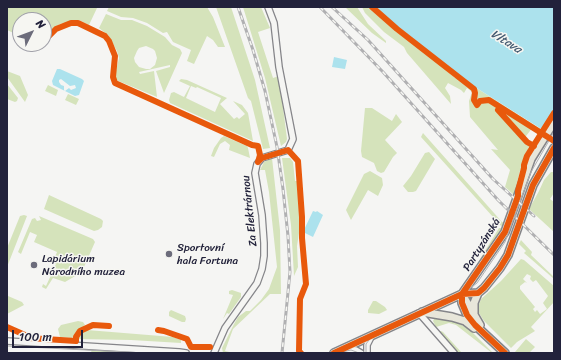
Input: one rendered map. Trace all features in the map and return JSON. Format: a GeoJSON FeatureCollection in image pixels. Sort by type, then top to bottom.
{"type":"FeatureCollection","features":[{"type":"Feature","properties":{"kind":"main road","name":"Partyzánská"},"geometry":{"type":"LineString","coordinates":[[462,294],[505,232],[531,159],[554,122]]}},
{"type":"Feature","properties":{"kind":"main road","name":"Partyzánská"},"geometry":{"type":"LineString","coordinates":[[478,293],[493,277],[508,255],[533,186],[553,150]]}},
{"type":"Feature","properties":{"kind":"main road"},"geometry":{"type":"LineString","coordinates":[[334,353],[462,294],[478,293],[474,305],[474,316]]}},
{"type":"Feature","properties":{"kind":"main road"},"geometry":{"type":"LineString","coordinates":[[462,294],[474,316],[488,336]]}},
{"type":"Feature","properties":{"kind":"main road"},"geometry":{"type":"LineString","coordinates":[[462,294],[462,303],[467,315],[475,325],[505,353]]}},
{"type":"Feature","properties":{"kind":"main road"},"geometry":{"type":"LineString","coordinates":[[421,313],[452,317],[465,322],[488,336]]}},
{"type":"Feature","properties":{"kind":"street","name":"Za Elektrárnou"},"geometry":{"type":"LineString","coordinates":[[214,353],[225,328],[257,283],[262,269],[264,243],[262,215],[255,173],[257,164],[262,158],[286,151],[290,148],[293,142],[279,67],[274,23],[268,7]]}},
{"type":"Feature","properties":{"kind":"street"},"geometry":{"type":"LineString","coordinates":[[421,313],[454,353]]}},
{"type":"Feature","properties":{"kind":"street"},"geometry":{"type":"LineString","coordinates":[[367,353],[367,345],[371,337]]}},
{"type":"Feature","properties":{"kind":"street"},"geometry":{"type":"LineString","coordinates":[[7,341],[186,353]]}},
{"type":"Feature","properties":{"kind":"street"},"geometry":{"type":"LineString","coordinates":[[344,349],[350,348],[361,353]]}},
{"type":"Feature","properties":{"kind":"green space"},"geometry":{"type":"Polygon","coordinates":[[[7,7],[97,8],[89,25],[79,20],[60,24],[52,29],[52,12],[12,12],[12,32],[7,30],[7,7]]]}},
{"type":"Feature","properties":{"kind":"green space"},"geometry":{"type":"Polygon","coordinates":[[[109,7],[207,7],[213,17],[225,47],[218,47],[213,40],[207,36],[194,64],[187,61],[191,50],[173,42],[167,32],[163,33],[147,23],[133,18],[121,17],[107,11],[109,7]]]}},
{"type":"Feature","properties":{"kind":"green space"},"geometry":{"type":"Polygon","coordinates":[[[216,7],[231,7],[255,80],[270,148],[263,149],[251,101],[248,98],[216,7]]]}},
{"type":"Feature","properties":{"kind":"green space"},"geometry":{"type":"Polygon","coordinates":[[[243,7],[261,7],[270,28],[258,32],[273,78],[279,76],[287,139],[281,146],[265,78],[243,7]]]}},
{"type":"Feature","properties":{"kind":"green space"},"geometry":{"type":"Polygon","coordinates":[[[345,7],[357,7],[368,24],[386,41],[386,43],[372,33],[345,7]]]}},
{"type":"Feature","properties":{"kind":"green space"},"geometry":{"type":"Polygon","coordinates":[[[362,7],[374,7],[455,78],[459,75],[542,130],[541,132],[533,127],[523,140],[529,146],[527,156],[520,171],[514,195],[505,187],[510,170],[491,149],[498,150],[470,117],[469,101],[472,92],[467,88],[464,93],[448,83],[445,88],[450,96],[451,104],[407,53],[404,47],[384,32],[365,13],[362,7]]]}},
{"type":"Feature","properties":{"kind":"green space"},"geometry":{"type":"Polygon","coordinates":[[[106,14],[121,20],[132,20],[147,26],[165,37],[172,45],[180,49],[182,53],[164,93],[156,71],[170,67],[170,65],[139,72],[140,74],[154,71],[157,97],[116,80],[115,75],[119,58],[117,51],[108,35],[99,28],[106,14]],[[146,46],[139,48],[134,58],[139,67],[150,69],[155,65],[157,58],[153,49],[146,46]]]}},
{"type":"Feature","properties":{"kind":"green space"},"geometry":{"type":"Polygon","coordinates":[[[7,71],[20,76],[28,95],[25,102],[7,77],[7,71]]]}},
{"type":"Feature","properties":{"kind":"green space"},"geometry":{"type":"Polygon","coordinates":[[[181,79],[187,80],[227,98],[220,104],[234,119],[237,117],[239,119],[245,114],[233,101],[242,105],[248,113],[253,141],[170,103],[169,100],[171,93],[174,92],[184,97],[190,86],[179,81],[181,79]],[[191,86],[186,98],[215,112],[221,98],[197,87],[191,86]]]}},
{"type":"Feature","properties":{"kind":"green space"},"geometry":{"type":"Polygon","coordinates":[[[7,84],[18,98],[17,101],[15,102],[7,99],[7,84]]]}},
{"type":"Feature","properties":{"kind":"green space"},"geometry":{"type":"Polygon","coordinates":[[[48,85],[58,90],[56,96],[45,91],[48,85]]]}},
{"type":"Feature","properties":{"kind":"green space"},"geometry":{"type":"Polygon","coordinates":[[[68,94],[79,99],[76,105],[65,100],[68,94]]]}},
{"type":"Feature","properties":{"kind":"green space"},"geometry":{"type":"Polygon","coordinates":[[[365,108],[372,108],[392,121],[396,114],[402,122],[385,140],[397,153],[384,172],[381,173],[377,171],[374,163],[362,157],[361,151],[365,108]]]}},
{"type":"Feature","properties":{"kind":"green space"},"geometry":{"type":"Polygon","coordinates":[[[423,133],[502,222],[505,222],[497,237],[478,264],[499,228],[502,227],[421,137],[423,133]]]}},
{"type":"Feature","properties":{"kind":"green space"},"geometry":{"type":"Polygon","coordinates":[[[224,136],[247,146],[250,158],[229,150],[230,145],[225,141],[220,144],[214,157],[211,156],[214,148],[224,136]]]}},
{"type":"Feature","properties":{"kind":"green space"},"geometry":{"type":"Polygon","coordinates":[[[429,152],[435,159],[416,191],[408,192],[403,186],[425,153],[429,152]]]}},
{"type":"Feature","properties":{"kind":"green space"},"geometry":{"type":"Polygon","coordinates":[[[272,158],[280,230],[281,294],[270,294],[233,329],[225,351],[234,353],[223,353],[222,348],[238,317],[246,311],[250,311],[261,300],[269,289],[277,267],[269,192],[265,170],[260,170],[264,162],[272,158]]]}},
{"type":"Feature","properties":{"kind":"green space"},"geometry":{"type":"Polygon","coordinates":[[[282,158],[290,158],[293,162],[295,181],[298,181],[301,220],[297,246],[298,267],[294,276],[291,225],[282,158]]]}},
{"type":"Feature","properties":{"kind":"green space"},"geometry":{"type":"Polygon","coordinates":[[[370,171],[382,178],[383,185],[378,196],[368,190],[351,220],[346,210],[364,174],[370,171]]]}},
{"type":"Feature","properties":{"kind":"green space"},"geometry":{"type":"Polygon","coordinates":[[[551,172],[554,172],[554,193],[550,199],[554,202],[554,232],[529,209],[544,180],[551,172]]]}},
{"type":"Feature","properties":{"kind":"green space"},"geometry":{"type":"Polygon","coordinates":[[[49,195],[101,219],[103,221],[102,227],[94,231],[44,209],[49,195]]]}},
{"type":"Feature","properties":{"kind":"green space"},"geometry":{"type":"Polygon","coordinates":[[[20,216],[27,216],[7,267],[7,248],[20,216]]]}},
{"type":"Feature","properties":{"kind":"green space"},"geometry":{"type":"Polygon","coordinates":[[[39,216],[93,239],[95,242],[84,267],[77,275],[65,282],[53,278],[46,289],[42,287],[43,284],[46,286],[56,264],[53,262],[57,252],[34,242],[37,235],[30,232],[21,254],[18,252],[32,219],[35,218],[37,221],[41,220],[39,216]]]}},
{"type":"Feature","properties":{"kind":"green space"},"geometry":{"type":"Polygon","coordinates":[[[521,240],[532,252],[531,255],[554,277],[554,279],[524,253],[526,251],[519,244],[521,240]]]}},
{"type":"Feature","properties":{"kind":"green space"},"geometry":{"type":"Polygon","coordinates":[[[521,259],[554,286],[554,302],[531,327],[535,331],[517,342],[511,348],[484,321],[479,313],[478,307],[481,299],[501,281],[521,259]],[[527,274],[523,279],[527,283],[525,282],[520,286],[520,289],[535,307],[533,309],[535,312],[537,310],[540,314],[547,309],[543,303],[548,296],[536,280],[533,282],[530,279],[531,276],[527,274]]]}},
{"type":"Feature","properties":{"kind":"green space"},"geometry":{"type":"Polygon","coordinates":[[[232,290],[241,293],[241,297],[229,314],[227,313],[223,319],[233,295],[229,294],[229,291],[232,290]]]}},
{"type":"Feature","properties":{"kind":"green space"},"geometry":{"type":"Polygon","coordinates":[[[8,296],[22,302],[24,305],[7,314],[8,296]]]}},
{"type":"Feature","properties":{"kind":"green space"},"geometry":{"type":"Polygon","coordinates":[[[373,301],[376,301],[387,310],[379,314],[368,313],[373,301]]]}},
{"type":"Feature","properties":{"kind":"green space"},"geometry":{"type":"Polygon","coordinates":[[[171,310],[185,316],[185,322],[169,316],[169,312],[171,310]]]}},
{"type":"Feature","properties":{"kind":"green space"},"geometry":{"type":"Polygon","coordinates":[[[434,319],[448,319],[460,324],[470,330],[493,353],[456,325],[449,323],[436,327],[434,326],[434,319]]]}},
{"type":"Feature","properties":{"kind":"green space"},"geometry":{"type":"Polygon","coordinates":[[[78,321],[83,322],[85,325],[72,338],[60,337],[58,329],[61,325],[78,321]]]}},
{"type":"Feature","properties":{"kind":"green space"},"geometry":{"type":"Polygon","coordinates":[[[87,330],[173,337],[181,340],[181,343],[78,339],[81,333],[87,330]]]}},
{"type":"Feature","properties":{"kind":"green space"},"geometry":{"type":"Polygon","coordinates":[[[441,331],[462,353],[458,353],[439,332],[441,331]]]}},
{"type":"Feature","properties":{"kind":"green space"},"geometry":{"type":"Polygon","coordinates":[[[526,339],[535,347],[529,353],[515,352],[526,339]]]}},
{"type":"Feature","properties":{"kind":"green space"},"geometry":{"type":"Polygon","coordinates":[[[92,347],[177,353],[91,353],[92,347]]]}},
{"type":"Feature","properties":{"kind":"water","name":"Vltava"},"geometry":{"type":"Polygon","coordinates":[[[374,7],[554,7],[554,137],[475,87],[374,7]]]}},
{"type":"Feature","properties":{"kind":"water"},"geometry":{"type":"Polygon","coordinates":[[[334,57],[347,60],[345,69],[332,67],[334,57]]]}},
{"type":"Feature","properties":{"kind":"water"},"geometry":{"type":"Polygon","coordinates":[[[57,69],[60,69],[84,81],[79,95],[75,96],[65,91],[53,85],[52,81],[57,69]],[[61,79],[59,82],[64,86],[64,90],[76,88],[75,85],[70,86],[61,79]]]}},
{"type":"Feature","properties":{"kind":"water"},"geometry":{"type":"Polygon","coordinates":[[[313,211],[317,211],[323,215],[313,237],[303,232],[313,211]]]}},
{"type":"Feature","properties":{"kind":"pier"},"geometry":{"type":"Polygon","coordinates":[[[554,111],[554,139],[541,132],[554,111]]]}},
{"type":"Feature","properties":{"kind":"tram line"},"geometry":{"type":"LineString","coordinates":[[332,353],[465,292],[477,283],[505,242],[531,172],[554,132]]}},
{"type":"Feature","properties":{"kind":"tram line"},"geometry":{"type":"LineString","coordinates":[[366,353],[366,344],[372,336]]}},
{"type":"Feature","properties":{"kind":"tram line"},"geometry":{"type":"LineString","coordinates":[[7,346],[146,353]]}},
{"type":"Feature","properties":{"kind":"tram line"},"geometry":{"type":"LineString","coordinates":[[342,352],[351,350],[359,353]]}},
{"type":"Feature","properties":{"kind":"railway"},"geometry":{"type":"LineString","coordinates":[[238,7],[265,91],[277,147],[283,189],[290,272],[282,353]]}},
{"type":"Feature","properties":{"kind":"railway"},"geometry":{"type":"LineString","coordinates":[[320,7],[383,72],[498,200],[554,255]]}},
{"type":"Feature","properties":{"kind":"railway"},"geometry":{"type":"LineString","coordinates":[[332,7],[368,40],[493,179],[534,216]]}},
{"type":"Feature","properties":{"kind":"cycle path"},"geometry":{"type":"LineString","coordinates":[[372,7],[397,29],[474,89],[474,100],[477,105],[480,101],[489,100],[554,141]]}},
{"type":"Feature","properties":{"kind":"cycle path"},"geometry":{"type":"LineString","coordinates":[[52,33],[56,29],[71,23],[78,23],[105,36],[109,41],[115,56],[113,77],[115,83],[252,145],[258,146],[260,155],[258,162]]}},
{"type":"Feature","properties":{"kind":"cycle path"},"geometry":{"type":"LineString","coordinates":[[498,110],[527,142],[534,146]]}},
{"type":"Feature","properties":{"kind":"cycle path"},"geometry":{"type":"LineString","coordinates":[[505,353],[475,325],[467,315],[462,303],[462,294],[505,232],[518,196],[527,156],[554,113]]}},
{"type":"Feature","properties":{"kind":"cycle path"},"geometry":{"type":"LineString","coordinates":[[334,353],[462,294],[478,293],[484,288],[508,255],[533,185],[554,148]]}},
{"type":"Feature","properties":{"kind":"cycle path"},"geometry":{"type":"LineString","coordinates":[[258,162],[262,158],[288,150],[298,161],[306,284],[300,299],[299,351],[301,353]]}},
{"type":"Feature","properties":{"kind":"cycle path"},"geometry":{"type":"LineString","coordinates":[[7,327],[29,338],[76,341],[76,337],[80,331],[93,325],[109,326]]}},
{"type":"Feature","properties":{"kind":"cycle path"},"geometry":{"type":"LineString","coordinates":[[158,330],[187,339],[191,347],[210,347]]}},
{"type":"Feature","properties":{"kind":"place","name":"Sportovní hala Fortuna"},"geometry":{"type":"Point","coordinates":[169,254]}},
{"type":"Feature","properties":{"kind":"place","name":"Lapidárium Národního muzea"},"geometry":{"type":"Point","coordinates":[34,265]}}]}
